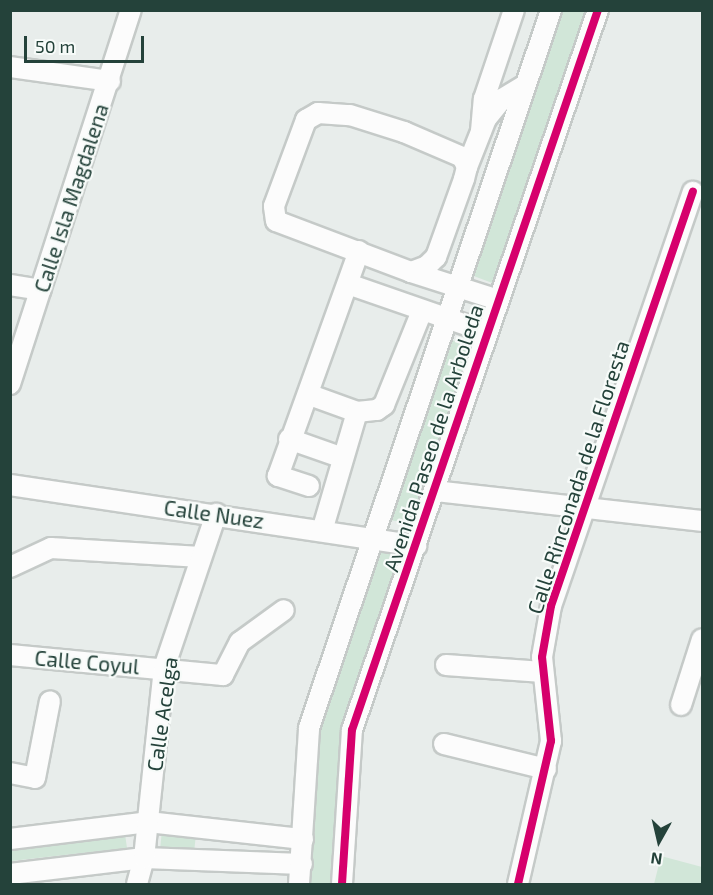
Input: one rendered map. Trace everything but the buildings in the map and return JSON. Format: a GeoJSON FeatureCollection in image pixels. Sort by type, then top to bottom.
{"type":"FeatureCollection","features":[{"type":"Feature","properties":{"kind":"street","name":"Calle Isla Magdalena"},"geometry":{"type":"LineString","coordinates":[[10,384],[110,81],[130,10]]}},
{"type":"Feature","properties":{"kind":"street"},"geometry":{"type":"LineString","coordinates":[[481,131],[484,99],[514,10]]}},
{"type":"Feature","properties":{"kind":"street","name":"Avenida Paseo de la Arboleda"},"geometry":{"type":"LineString","coordinates":[[299,885],[309,728],[455,288],[551,10]]}},
{"type":"Feature","properties":{"kind":"street","name":"Avenida Paseo de la Arboleda"},"geometry":{"type":"LineString","coordinates":[[342,885],[352,730],[598,10]]}},
{"type":"Feature","properties":{"kind":"street"},"geometry":{"type":"LineString","coordinates":[[10,67],[110,81]]}},
{"type":"Feature","properties":{"kind":"street"},"geometry":{"type":"LineString","coordinates":[[411,272],[427,266],[436,257],[481,131],[502,99],[525,85]]}},
{"type":"Feature","properties":{"kind":"street"},"geometry":{"type":"LineString","coordinates":[[467,167],[462,157],[452,150],[404,132],[350,115],[310,116],[274,206],[273,217],[280,223],[411,272],[498,300]]}},
{"type":"Feature","properties":{"kind":"street","name":"Calle Rinconada de la Floresta"},"geometry":{"type":"LineString","coordinates":[[518,885],[546,769],[550,725],[543,672],[552,606],[693,192]]}},
{"type":"Feature","properties":{"kind":"street"},"geometry":{"type":"LineString","coordinates":[[309,486],[278,476],[289,439],[310,395],[359,251]]}},
{"type":"Feature","properties":{"kind":"street"},"geometry":{"type":"LineString","coordinates":[[348,284],[487,332]]}},
{"type":"Feature","properties":{"kind":"street"},"geometry":{"type":"LineString","coordinates":[[10,285],[40,290]]}},
{"type":"Feature","properties":{"kind":"street"},"geometry":{"type":"LineString","coordinates":[[310,395],[357,412],[377,410],[384,405],[422,311]]}},
{"type":"Feature","properties":{"kind":"street"},"geometry":{"type":"LineString","coordinates":[[321,531],[357,412]]}},
{"type":"Feature","properties":{"kind":"street"},"geometry":{"type":"LineString","coordinates":[[289,439],[343,458]]}},
{"type":"Feature","properties":{"kind":"street","name":"Calle Nuez"},"geometry":{"type":"LineString","coordinates":[[10,485],[216,514],[416,546]]}},
{"type":"Feature","properties":{"kind":"street"},"geometry":{"type":"LineString","coordinates":[[435,491],[702,521]]}},
{"type":"Feature","properties":{"kind":"street","name":"Calle Acelga"},"geometry":{"type":"LineString","coordinates":[[137,885],[144,858],[164,668],[216,514]]}},
{"type":"Feature","properties":{"kind":"street"},"geometry":{"type":"LineString","coordinates":[[10,567],[51,548],[201,557]]}},
{"type":"Feature","properties":{"kind":"street","name":"Calle Coyul"},"geometry":{"type":"LineString","coordinates":[[10,656],[223,675],[240,642],[284,610]]}},
{"type":"Feature","properties":{"kind":"street"},"geometry":{"type":"LineString","coordinates":[[681,705],[702,639]]}},
{"type":"Feature","properties":{"kind":"street"},"geometry":{"type":"LineString","coordinates":[[446,665],[508,666],[543,672]]}},
{"type":"Feature","properties":{"kind":"street"},"geometry":{"type":"LineString","coordinates":[[10,773],[35,778],[50,701]]}},
{"type":"Feature","properties":{"kind":"street"},"geometry":{"type":"LineString","coordinates":[[444,744],[546,769]]}},
{"type":"Feature","properties":{"kind":"street"},"geometry":{"type":"LineString","coordinates":[[10,839],[148,822],[303,838]]}},
{"type":"Feature","properties":{"kind":"street"},"geometry":{"type":"LineString","coordinates":[[10,874],[144,858],[302,864]]}},
{"type":"Feature","properties":{"kind":"green space"},"geometry":{"type":"Polygon","coordinates":[[[561,11],[588,11],[495,284],[471,275],[561,11]]]}},
{"type":"Feature","properties":{"kind":"green space"},"geometry":{"type":"Polygon","coordinates":[[[449,339],[475,348],[416,524],[389,520],[449,339]]]}},
{"type":"Feature","properties":{"kind":"green space"},"geometry":{"type":"Polygon","coordinates":[[[378,550],[404,554],[344,729],[331,884],[307,884],[318,726],[378,550]]]}},
{"type":"Feature","properties":{"kind":"green space"},"geometry":{"type":"Polygon","coordinates":[[[162,830],[196,834],[194,853],[160,850],[162,830]]]}},
{"type":"Feature","properties":{"kind":"green space"},"geometry":{"type":"Polygon","coordinates":[[[125,834],[127,848],[11,861],[10,847],[125,834]]]}},
{"type":"Feature","properties":{"kind":"green space"},"geometry":{"type":"Polygon","coordinates":[[[661,856],[702,867],[702,884],[654,884],[661,856]]]}},
{"type":"Feature","properties":{"kind":"cycle path"},"geometry":{"type":"LineString","coordinates":[[342,884],[352,730],[598,10]]}},
{"type":"Feature","properties":{"kind":"cycle path"},"geometry":{"type":"LineString","coordinates":[[518,884],[551,741],[542,657],[551,606],[693,192]]}}]}
